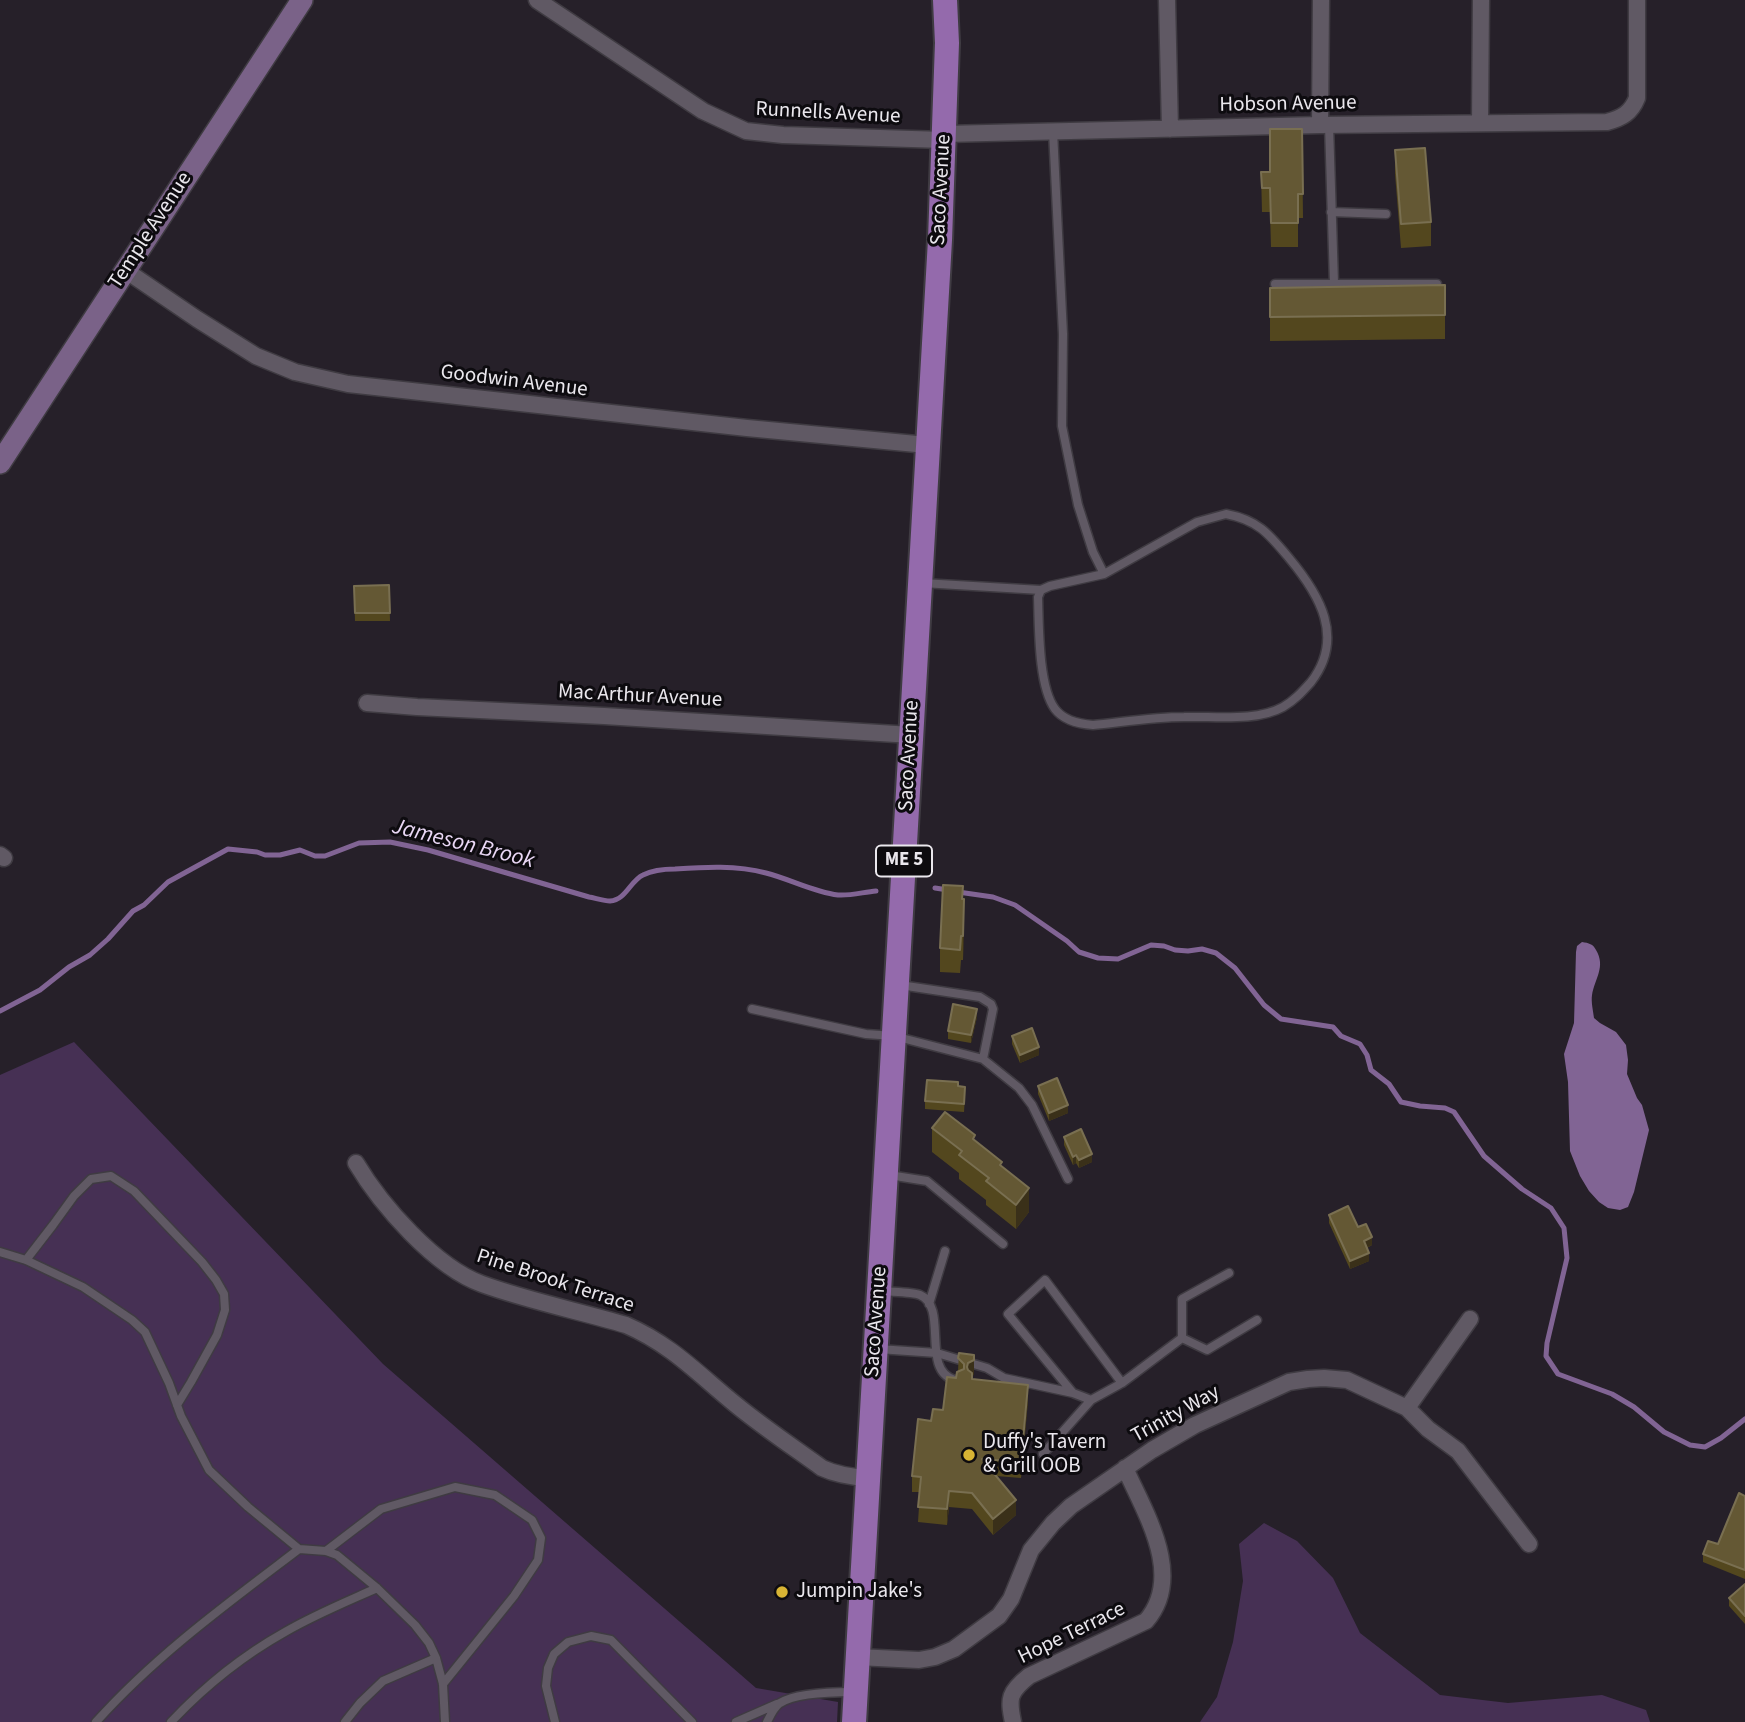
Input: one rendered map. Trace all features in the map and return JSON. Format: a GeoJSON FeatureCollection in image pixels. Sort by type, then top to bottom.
{"type":"FeatureCollection","features":[{"type":"Feature","properties":{"kind":"main road","name":"Saco Avenue"},"geometry":{"type":"LineString","coordinates":[[854,1722],[945,137],[946,0]]}},
{"type":"Feature","properties":{"kind":"street","name":"Temple Avenue"},"geometry":{"type":"LineString","coordinates":[[0,463],[302,0]]}},
{"type":"Feature","properties":{"kind":"street","name":"Runnells Avenue"},"geometry":{"type":"LineString","coordinates":[[537,0],[703,111],[746,131],[783,135],[945,137]]}},
{"type":"Feature","properties":{"kind":"street"},"geometry":{"type":"LineString","coordinates":[[1167,0],[1170,129]]}},
{"type":"Feature","properties":{"kind":"street"},"geometry":{"type":"LineString","coordinates":[[1321,0],[1325,125]]}},
{"type":"Feature","properties":{"kind":"street"},"geometry":{"type":"LineString","coordinates":[[1480,122],[1481,0]]}},
{"type":"Feature","properties":{"kind":"street","name":"Hobson Avenue"},"geometry":{"type":"LineString","coordinates":[[945,137],[1053,131],[1607,122],[1630,112],[1638,92],[1637,0]]}},
{"type":"Feature","properties":{"kind":"street","name":"Goodwin Avenue"},"geometry":{"type":"LineString","coordinates":[[125,270],[256,356],[295,372],[348,384],[733,427],[928,445]]}},
{"type":"Feature","properties":{"kind":"street","name":"Mac Arthur Avenue"},"geometry":{"type":"LineString","coordinates":[[367,702],[912,734]]}},
{"type":"Feature","properties":{"kind":"street","name":"Pine Brook Terrace"},"geometry":{"type":"LineString","coordinates":[[356,1163],[366,1181],[395,1216],[433,1254],[454,1269],[480,1283],[626,1325],[647,1335],[697,1370],[755,1420],[822,1468],[850,1477],[868,1478]]}},
{"type":"Feature","properties":{"kind":"street"},"geometry":{"type":"LineString","coordinates":[[1407,1408],[1470,1318]]}},
{"type":"Feature","properties":{"kind":"street","name":"Trinity Way"},"geometry":{"type":"LineString","coordinates":[[857,1657],[919,1660],[954,1649],[999,1616],[1011,1599],[1031,1550],[1071,1506],[1152,1450],[1195,1425],[1289,1382],[1324,1378],[1347,1380],[1407,1408],[1428,1429],[1458,1451],[1529,1544]]}},
{"type":"Feature","properties":{"kind":"street","name":"Hope Terrace"},"geometry":{"type":"LineString","coordinates":[[1013,1722],[1011,1695],[1022,1681],[1052,1664],[1146,1621],[1155,1611],[1162,1591],[1162,1559],[1156,1538],[1125,1468]]}},
{"type":"Feature","properties":{"kind":"lane"},"geometry":{"type":"LineString","coordinates":[[1325,125],[1334,283]]}},
{"type":"Feature","properties":{"kind":"lane"},"geometry":{"type":"LineString","coordinates":[[1053,131],[1061,264],[1062,426],[1078,505],[1093,552],[1104,574]]}},
{"type":"Feature","properties":{"kind":"lane"},"geometry":{"type":"LineString","coordinates":[[1331,212],[1386,214]]}},
{"type":"Feature","properties":{"kind":"lane"},"geometry":{"type":"LineString","coordinates":[[1275,284],[1437,284]]}},
{"type":"Feature","properties":{"kind":"lane"},"geometry":{"type":"LineString","coordinates":[[920,583],[1041,590],[1104,574],[1197,522],[1226,514],[1244,517],[1268,533],[1308,581],[1320,604],[1326,624],[1328,641],[1325,659],[1298,697],[1280,709],[1229,717],[1182,717],[1080,724],[1055,709],[1046,690],[1039,620],[1038,597],[1041,590]]}},
{"type":"Feature","properties":{"kind":"lane"},"geometry":{"type":"LineString","coordinates":[[897,985],[986,999],[993,1009],[983,1059]]}},
{"type":"Feature","properties":{"kind":"lane"},"geometry":{"type":"LineString","coordinates":[[752,1009],[866,1034],[894,1036],[983,1059],[1019,1088],[1032,1105],[1068,1179]]}},
{"type":"Feature","properties":{"kind":"lane"},"geometry":{"type":"LineString","coordinates":[[886,1174],[927,1181],[1003,1244]]}},
{"type":"Feature","properties":{"kind":"lane"},"geometry":{"type":"LineString","coordinates":[[26,1260],[74,1196],[91,1179],[111,1176],[134,1191],[202,1262],[224,1294],[225,1310],[217,1335],[177,1405]]}},
{"type":"Feature","properties":{"kind":"lane"},"geometry":{"type":"LineString","coordinates":[[929,1304],[945,1251]]}},
{"type":"Feature","properties":{"kind":"lane"},"geometry":{"type":"LineString","coordinates":[[2,1255],[26,1260],[83,1287],[145,1332],[181,1416],[209,1470],[299,1549],[326,1551],[337,1555],[377,1588],[415,1625],[429,1643],[443,1684],[444,1722]]}},
{"type":"Feature","properties":{"kind":"lane"},"geometry":{"type":"LineString","coordinates":[[1182,1338],[1182,1299],[1229,1273]]}},
{"type":"Feature","properties":{"kind":"lane"},"geometry":{"type":"LineString","coordinates":[[1073,1393],[1008,1314],[1045,1280],[1122,1383]]}},
{"type":"Feature","properties":{"kind":"lane"},"geometry":{"type":"LineString","coordinates":[[879,1291],[921,1295],[929,1304],[934,1314],[937,1353],[942,1373],[957,1381]]}},
{"type":"Feature","properties":{"kind":"lane"},"geometry":{"type":"LineString","coordinates":[[1182,1338],[1207,1350],[1257,1320]]}},
{"type":"Feature","properties":{"kind":"lane"},"geometry":{"type":"LineString","coordinates":[[1042,1454],[1091,1401],[1122,1383],[1182,1338]]}},
{"type":"Feature","properties":{"kind":"lane"},"geometry":{"type":"LineString","coordinates":[[875,1349],[937,1353],[987,1368],[999,1379],[1073,1393],[1091,1401]]}},
{"type":"Feature","properties":{"kind":"lane"},"geometry":{"type":"LineString","coordinates":[[326,1551],[381,1509],[455,1487],[495,1495],[532,1520],[541,1538],[538,1560],[514,1596],[443,1684]]}},
{"type":"Feature","properties":{"kind":"lane"},"geometry":{"type":"LineString","coordinates":[[96,1722],[119,1696],[189,1635],[299,1549]]}},
{"type":"Feature","properties":{"kind":"lane"},"geometry":{"type":"LineString","coordinates":[[171,1722],[191,1700],[283,1633],[377,1588]]}},
{"type":"Feature","properties":{"kind":"lane"},"geometry":{"type":"LineString","coordinates":[[555,1722],[545,1686],[548,1668],[554,1654],[568,1642],[591,1636],[611,1640],[692,1722]]}},
{"type":"Feature","properties":{"kind":"lane"},"geometry":{"type":"LineString","coordinates":[[345,1722],[383,1681],[436,1658]]}},
{"type":"Feature","properties":{"kind":"lane"},"geometry":{"type":"LineString","coordinates":[[736,1722],[780,1703],[815,1693],[856,1692]]}},
{"type":"Feature","properties":{"kind":"lane"},"geometry":{"type":"LineString","coordinates":[[767,1722],[780,1703]]}},
{"type":"Feature","properties":{"kind":"shaded area"},"geometry":{"type":"Polygon","coordinates":[[[1582,942],[1594,946],[1600,962],[1592,995],[1594,1018],[1616,1032],[1626,1045],[1627,1074],[1642,1105],[1649,1130],[1634,1192],[1628,1207],[1620,1210],[1608,1208],[1589,1191],[1570,1151],[1568,1082],[1564,1054],[1574,1023],[1576,952],[1577,946],[1582,942]]]}},
{"type":"Feature","properties":{"kind":"shaded area"},"geometry":{"type":"Polygon","coordinates":[[[74,1042],[383,1364],[756,1688],[838,1702],[837,1722],[0,1722],[0,1075],[74,1042]]]}},
{"type":"Feature","properties":{"kind":"shaded area"},"geometry":{"type":"Polygon","coordinates":[[[1264,1523],[1297,1541],[1333,1578],[1360,1633],[1440,1695],[1508,1703],[1602,1695],[1646,1710],[1650,1722],[1200,1722],[1217,1697],[1233,1642],[1243,1581],[1239,1544],[1264,1523]]]}},
{"type":"Feature","properties":{"kind":"building"},"geometry":{"type":"Polygon","coordinates":[[[1270,129],[1302,129],[1303,194],[1298,194],[1298,223],[1271,223],[1270,188],[1262,188],[1261,172],[1270,172],[1270,129]]]}},
{"type":"Feature","properties":{"kind":"building"},"geometry":{"type":"Polygon","coordinates":[[[1425,148],[1431,222],[1401,224],[1395,150],[1425,148]]]}},
{"type":"Feature","properties":{"kind":"building"},"geometry":{"type":"Polygon","coordinates":[[[1445,285],[1445,315],[1270,317],[1270,288],[1445,285]]]}},
{"type":"Feature","properties":{"kind":"building"},"geometry":{"type":"Polygon","coordinates":[[[389,585],[390,613],[355,613],[354,586],[389,585]]]}},
{"type":"Feature","properties":{"kind":"building"},"geometry":{"type":"Polygon","coordinates":[[[943,885],[963,886],[963,936],[960,950],[940,948],[943,885]]]}},
{"type":"Feature","properties":{"kind":"building"},"geometry":{"type":"Polygon","coordinates":[[[953,1004],[977,1009],[971,1035],[948,1031],[953,1004]]]}},
{"type":"Feature","properties":{"kind":"building"},"geometry":{"type":"Polygon","coordinates":[[[1032,1028],[1039,1047],[1020,1055],[1012,1036],[1032,1028]]]}},
{"type":"Feature","properties":{"kind":"building"},"geometry":{"type":"Polygon","coordinates":[[[1057,1078],[1068,1105],[1049,1113],[1038,1086],[1057,1078]]]}},
{"type":"Feature","properties":{"kind":"building"},"geometry":{"type":"Polygon","coordinates":[[[927,1080],[958,1082],[958,1086],[965,1087],[964,1104],[925,1101],[927,1080]]]}},
{"type":"Feature","properties":{"kind":"building"},"geometry":{"type":"Polygon","coordinates":[[[945,1112],[975,1135],[973,1139],[1029,1188],[1016,1205],[986,1181],[989,1178],[959,1155],[962,1151],[932,1128],[945,1112]]]}},
{"type":"Feature","properties":{"kind":"building"},"geometry":{"type":"Polygon","coordinates":[[[1081,1129],[1092,1154],[1079,1160],[1076,1155],[1073,1157],[1064,1137],[1081,1129]]]}},
{"type":"Feature","properties":{"kind":"building"},"geometry":{"type":"Polygon","coordinates":[[[1348,1206],[1358,1227],[1366,1224],[1372,1237],[1364,1241],[1369,1253],[1350,1261],[1329,1215],[1348,1206]]]}},
{"type":"Feature","properties":{"kind":"building","name":"Duffy's Tavern & Grill OOB"},"geometry":{"type":"Polygon","coordinates":[[[959,1353],[974,1355],[974,1360],[968,1363],[967,1367],[972,1373],[972,1379],[1028,1385],[1021,1462],[982,1459],[1016,1500],[993,1519],[972,1493],[949,1491],[947,1509],[918,1507],[921,1477],[912,1476],[918,1419],[931,1421],[933,1409],[943,1410],[947,1377],[956,1378],[957,1372],[964,1369],[964,1364],[958,1358],[959,1353]]]}},
{"type":"Feature","properties":{"kind":"building"},"geometry":{"type":"Polygon","coordinates":[[[1739,1493],[1745,1496],[1745,1570],[1703,1554],[1708,1541],[1718,1544],[1739,1493]]]}},
{"type":"Feature","properties":{"kind":"building"},"geometry":{"type":"Polygon","coordinates":[[[1745,1584],[1745,1616],[1729,1598],[1745,1584]]]}},
{"type":"Feature","properties":{"kind":"waterway","name":"Jameson Brook"},"geometry":{"type":"LineString","coordinates":[[0,1011],[40,990],[69,967],[90,955],[133,911],[144,905],[168,882],[228,849],[265,855],[280,855],[300,850],[315,856],[325,856],[359,843],[390,842],[428,850],[608,901],[620,897],[647,873],[698,868],[755,870],[838,895],[876,891]]}},
{"type":"Feature","properties":{"kind":"waterway","name":"Jameson Brook"},"geometry":{"type":"LineString","coordinates":[[935,888],[948,890]]}},
{"type":"Feature","properties":{"kind":"waterway","name":"Jameson Brook"},"geometry":{"type":"LineString","coordinates":[[958,892],[993,897],[1015,905],[1079,952],[1098,958],[1118,959],[1151,945],[1175,950],[1202,949],[1216,953],[1235,968],[1264,1005],[1281,1019],[1333,1027],[1341,1036],[1360,1044],[1367,1055],[1371,1070],[1389,1084],[1401,1102],[1445,1108],[1454,1112],[1484,1156],[1522,1189],[1551,1208],[1564,1228],[1567,1258],[1546,1356],[1558,1374],[1612,1394],[1634,1407],[1664,1432],[1690,1445],[1705,1447],[1745,1419]]}},
{"type":"Feature","properties":{"kind":"place","name":"Duffy's Tavern & Grill OOB"},"geometry":{"type":"Point","coordinates":[969,1455]}},
{"type":"Feature","properties":{"kind":"place","name":"Jumpin Jake's"},"geometry":{"type":"Point","coordinates":[782,1592]}}]}
